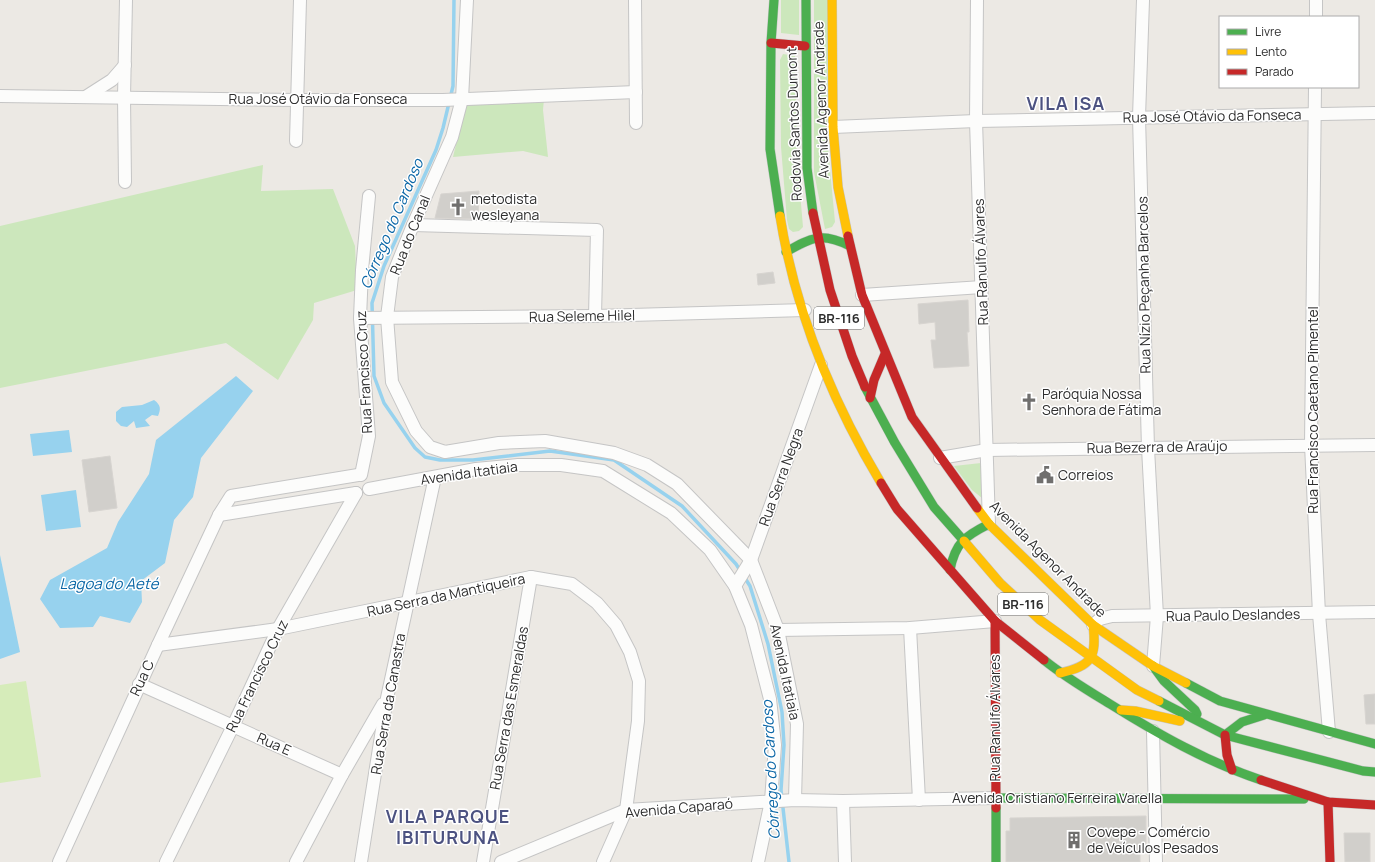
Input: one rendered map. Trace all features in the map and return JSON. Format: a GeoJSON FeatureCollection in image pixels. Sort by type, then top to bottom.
{"type":"FeatureCollection","features":[{"type":"Feature","properties":{"kind":"main road"},"geometry":{"type":"LineString","coordinates":[[774,0],[771,43],[770,149],[786,252],[821,365],[858,444],[897,510],[996,621],[1060,673],[1153,731],[1232,770],[1318,799],[1328,802],[1375,805]]}},
{"type":"Feature","properties":{"kind":"main road","name":"Rodovia Santos Dumont"},"geometry":{"type":"LineString","coordinates":[[806,0],[805,46],[807,168],[810,200],[830,290],[852,356],[870,398],[895,443],[934,507],[1000,583],[1040,620],[1092,659],[1138,690],[1225,735],[1363,771],[1375,772]]}},
{"type":"Feature","properties":{"kind":"main road","name":"Avenida Agenor Andrade"},"geometry":{"type":"LineString","coordinates":[[832,0],[833,126],[838,187],[850,246],[862,295],[885,354],[912,417],[940,458],[989,524],[1093,625],[1153,666],[1220,701],[1264,715],[1375,744]]}},
{"type":"Feature","properties":{"kind":"main road"},"geometry":{"type":"LineString","coordinates":[[771,43],[805,46]]}},
{"type":"Feature","properties":{"kind":"main road"},"geometry":{"type":"LineString","coordinates":[[786,252],[817,235],[836,238],[850,246]]}},
{"type":"Feature","properties":{"kind":"main road"},"geometry":{"type":"LineString","coordinates":[[870,398],[874,380],[885,354]]}},
{"type":"Feature","properties":{"kind":"main road"},"geometry":{"type":"LineString","coordinates":[[950,570],[952,553],[962,540],[989,524]]}},
{"type":"Feature","properties":{"kind":"main road","name":"Rua Ranulfo Álvares"},"geometry":{"type":"LineString","coordinates":[[996,621],[996,862]]}},
{"type":"Feature","properties":{"kind":"main road"},"geometry":{"type":"LineString","coordinates":[[1060,673],[1079,670],[1092,659],[1096,643],[1093,625]]}},
{"type":"Feature","properties":{"kind":"main road"},"geometry":{"type":"LineString","coordinates":[[1121,710],[1136,711],[1189,723],[1201,722],[1195,710],[1164,681],[1153,666]]}},
{"type":"Feature","properties":{"kind":"main road"},"geometry":{"type":"LineString","coordinates":[[1232,770],[1227,755],[1225,735],[1242,722],[1264,715]]}},
{"type":"Feature","properties":{"kind":"main road","name":"Avenida Cristiano Ferreira Varella"},"geometry":{"type":"LineString","coordinates":[[995,798],[1318,799]]}},
{"type":"Feature","properties":{"kind":"main road"},"geometry":{"type":"LineString","coordinates":[[1328,802],[1330,862]]}},
{"type":"Feature","properties":{"kind":"street"},"geometry":{"type":"LineString","coordinates":[[125,182],[124,97],[126,0]]}},
{"type":"Feature","properties":{"kind":"street"},"geometry":{"type":"LineString","coordinates":[[296,141],[300,0]]}},
{"type":"Feature","properties":{"kind":"street","name":"Rua do Canal"},"geometry":{"type":"LineString","coordinates":[[445,452],[430,447],[416,432],[392,382],[387,317],[392,277],[452,137],[462,99],[467,0]]}},
{"type":"Feature","properties":{"kind":"street"},"geometry":{"type":"LineString","coordinates":[[635,0],[636,124]]}},
{"type":"Feature","properties":{"kind":"street","name":"Rua Ranulfo Álvares"},"geometry":{"type":"LineString","coordinates":[[977,0],[976,121],[989,524]]}},
{"type":"Feature","properties":{"kind":"street","name":"Rua Nízio Peçanha Barcelos"},"geometry":{"type":"LineString","coordinates":[[1143,0],[1140,117],[1148,448],[1157,616],[1153,666]]}},
{"type":"Feature","properties":{"kind":"street"},"geometry":{"type":"LineString","coordinates":[[1316,0],[1316,16]]}},
{"type":"Feature","properties":{"kind":"street"},"geometry":{"type":"LineString","coordinates":[[85,97],[102,88],[125,65]]}},
{"type":"Feature","properties":{"kind":"street","name":"Rua Francisco Caetano Pimentel"},"geometry":{"type":"LineString","coordinates":[[1315,88],[1311,445],[1319,614],[1330,732]]}},
{"type":"Feature","properties":{"kind":"street","name":"Rua José Otávio da Fonseca"},"geometry":{"type":"LineString","coordinates":[[0,96],[297,100],[443,100],[636,92]]}},
{"type":"Feature","properties":{"kind":"street","name":"Rua José Otávio da Fonseca"},"geometry":{"type":"LineString","coordinates":[[833,126],[1140,117],[1375,113]]}},
{"type":"Feature","properties":{"kind":"street","name":"Rua Francisco Cruz"},"geometry":{"type":"LineString","coordinates":[[360,475],[369,436],[360,318],[362,270],[369,196]]}},
{"type":"Feature","properties":{"kind":"street"},"geometry":{"type":"LineString","coordinates":[[413,225],[596,230],[596,316]]}},
{"type":"Feature","properties":{"kind":"street"},"geometry":{"type":"LineString","coordinates":[[862,295],[982,287]]}},
{"type":"Feature","properties":{"kind":"street","name":"Rua Seleme Hilel"},"geometry":{"type":"LineString","coordinates":[[360,318],[596,316],[805,310]]}},
{"type":"Feature","properties":{"kind":"street","name":"Rua Serra Negra"},"geometry":{"type":"LineString","coordinates":[[735,586],[751,560],[821,365]]}},
{"type":"Feature","properties":{"kind":"street","name":"Avenida Itatiaia"},"geometry":{"type":"LineString","coordinates":[[445,452],[499,443],[545,441],[614,453],[647,465],[677,484],[751,560],[778,630],[797,724],[795,800]]}},
{"type":"Feature","properties":{"kind":"street","name":"Rua Bezerra de Araújo"},"geometry":{"type":"LineString","coordinates":[[940,458],[987,450],[1375,445]]}},
{"type":"Feature","properties":{"kind":"street","name":"Avenida Itatiaia"},"geometry":{"type":"LineString","coordinates":[[219,515],[356,493],[362,494],[369,489],[476,469],[518,465],[561,465],[603,471],[671,513],[710,550],[735,586],[751,625],[770,699],[775,745],[771,801],[758,862]]}},
{"type":"Feature","properties":{"kind":"street"},"geometry":{"type":"LineString","coordinates":[[356,493],[351,485],[353,479],[360,475],[369,480],[369,489]]}},
{"type":"Feature","properties":{"kind":"street","name":"Rua C"},"geometry":{"type":"LineString","coordinates":[[58,862],[139,684],[219,515],[231,496],[360,475]]}},
{"type":"Feature","properties":{"kind":"street","name":"Rua Serra da Canastra"},"geometry":{"type":"LineString","coordinates":[[361,862],[387,698],[406,604],[435,477]]}},
{"type":"Feature","properties":{"kind":"street","name":"Rua Francisco Cruz"},"geometry":{"type":"LineString","coordinates":[[166,862],[233,726],[278,629],[356,493]]}},
{"type":"Feature","properties":{"kind":"street","name":"Rua Serra da Mantiqueira"},"geometry":{"type":"LineString","coordinates":[[158,645],[278,629],[406,604],[531,577],[572,584],[596,604],[616,625],[630,652],[639,681],[638,714],[626,810],[603,862]]}},
{"type":"Feature","properties":{"kind":"street","name":"Rua Serra das Esmeraldas"},"geometry":{"type":"LineString","coordinates":[[483,862],[531,577]]}},
{"type":"Feature","properties":{"kind":"street","name":"Rua Paulo Deslandes"},"geometry":{"type":"LineString","coordinates":[[1093,625],[1100,619],[1112,616],[1375,612]]}},
{"type":"Feature","properties":{"kind":"street"},"geometry":{"type":"LineString","coordinates":[[778,630],[910,628],[996,621]]}},
{"type":"Feature","properties":{"kind":"street"},"geometry":{"type":"LineString","coordinates":[[910,628],[918,800]]}},
{"type":"Feature","properties":{"kind":"street","name":"Rua E"},"geometry":{"type":"LineString","coordinates":[[139,684],[342,775]]}},
{"type":"Feature","properties":{"kind":"street"},"geometry":{"type":"LineString","coordinates":[[296,862],[342,775],[387,698]]}},
{"type":"Feature","properties":{"kind":"street"},"geometry":{"type":"LineString","coordinates":[[1153,731],[1156,862]]}},
{"type":"Feature","properties":{"kind":"street","name":"Avenida Cristiano Ferreira Varella"},"geometry":{"type":"LineString","coordinates":[[795,800],[843,801],[995,798]]}},
{"type":"Feature","properties":{"kind":"street","name":"Avenida Caparaó"},"geometry":{"type":"LineString","coordinates":[[501,862],[626,810],[795,800]]}},
{"type":"Feature","properties":{"kind":"street"},"geometry":{"type":"LineString","coordinates":[[843,801],[845,862]]}},
{"type":"Feature","properties":{"kind":"green space"},"geometry":{"type":"Polygon","coordinates":[[[781,0],[799,0],[799,35],[781,33],[781,0]]]}},
{"type":"Feature","properties":{"kind":"green space"},"geometry":{"type":"Polygon","coordinates":[[[814,0],[828,0],[827,138],[835,222],[832,227],[825,229],[814,172],[814,0]]]}},
{"type":"Feature","properties":{"kind":"green space"},"geometry":{"type":"Polygon","coordinates":[[[783,54],[795,56],[797,157],[803,227],[799,231],[793,232],[789,229],[787,220],[781,147],[780,60],[783,54]]]}},
{"type":"Feature","properties":{"kind":"green space"},"geometry":{"type":"Polygon","coordinates":[[[544,99],[543,110],[548,157],[523,151],[453,157],[466,102],[544,99]]]}},
{"type":"Feature","properties":{"kind":"green space"},"geometry":{"type":"Polygon","coordinates":[[[263,165],[261,191],[333,189],[355,246],[357,290],[314,303],[313,320],[278,380],[226,343],[0,388],[0,226],[263,165]]]}},
{"type":"Feature","properties":{"kind":"green space"},"geometry":{"type":"Polygon","coordinates":[[[981,463],[982,498],[972,490],[954,466],[981,463]]]}},
{"type":"Feature","properties":{"kind":"green space"},"geometry":{"type":"Polygon","coordinates":[[[26,681],[41,777],[0,783],[0,685],[26,681]]]}},
{"type":"Feature","properties":{"kind":"water","name":"Lagoa do Aeté"},"geometry":{"type":"Polygon","coordinates":[[[236,376],[253,391],[201,458],[193,497],[174,520],[165,563],[141,581],[142,602],[130,623],[100,616],[93,627],[60,628],[40,599],[50,580],[107,548],[118,522],[149,474],[156,440],[236,376]]]}},
{"type":"Feature","properties":{"kind":"water"},"geometry":{"type":"Polygon","coordinates":[[[154,400],[159,405],[160,411],[158,416],[152,415],[145,420],[150,426],[136,428],[134,421],[127,427],[121,426],[116,421],[116,412],[122,407],[142,405],[154,400]]]}},
{"type":"Feature","properties":{"kind":"water"},"geometry":{"type":"Polygon","coordinates":[[[69,430],[72,452],[33,456],[30,434],[69,430]]]}},
{"type":"Feature","properties":{"kind":"water"},"geometry":{"type":"Polygon","coordinates":[[[76,490],[81,527],[46,531],[41,495],[76,490]]]}},
{"type":"Feature","properties":{"kind":"water"},"geometry":{"type":"Polygon","coordinates":[[[0,555],[20,652],[0,659],[0,555]]]}},
{"type":"Feature","properties":{"kind":"building","name":"metodista wesleyana"},"geometry":{"type":"Polygon","coordinates":[[[479,191],[478,219],[435,218],[441,194],[479,191]]]}},
{"type":"Feature","properties":{"kind":"building"},"geometry":{"type":"Polygon","coordinates":[[[773,272],[775,283],[758,285],[757,274],[773,272]]]}},
{"type":"Feature","properties":{"kind":"building"},"geometry":{"type":"Polygon","coordinates":[[[968,300],[969,332],[967,332],[969,366],[934,368],[931,340],[936,340],[935,322],[919,324],[918,304],[968,300]]]}},
{"type":"Feature","properties":{"kind":"building"},"geometry":{"type":"Polygon","coordinates":[[[110,456],[117,508],[89,512],[82,460],[110,456]]]}},
{"type":"Feature","properties":{"kind":"building"},"geometry":{"type":"Polygon","coordinates":[[[1375,694],[1375,724],[1366,724],[1364,695],[1375,694]]]}},
{"type":"Feature","properties":{"kind":"building","name":"Covepe - Comércio de Veículos Pesados"},"geometry":{"type":"Polygon","coordinates":[[[1146,816],[1146,848],[1140,848],[1140,862],[1006,862],[1006,831],[1010,831],[1010,818],[1146,816]]]}},
{"type":"Feature","properties":{"kind":"building"},"geometry":{"type":"Polygon","coordinates":[[[1344,833],[1370,833],[1370,862],[1345,862],[1344,833]]]}},
{"type":"Feature","properties":{"kind":"waterway","name":"Córrego do Cardoso"},"geometry":{"type":"LineString","coordinates":[[454,0],[453,86],[443,128],[436,150],[384,266],[372,303],[374,376],[384,403],[415,448],[425,457],[440,460],[473,460],[550,451],[614,460],[682,506],[736,564],[750,586],[768,644],[782,712],[784,745],[781,790],[789,862]]}},
{"type":"Feature","properties":{"kind":"traffic: fast"},"geometry":{"type":"LineString","coordinates":[[774,0],[771,43],[770,149],[780,216]]}},
{"type":"Feature","properties":{"kind":"traffic: fast"},"geometry":{"type":"LineString","coordinates":[[806,0],[807,168],[813,213]]}},
{"type":"Feature","properties":{"kind":"traffic: fast"},"geometry":{"type":"LineString","coordinates":[[786,252],[803,243],[817,238],[832,239],[850,246]]}},
{"type":"Feature","properties":{"kind":"traffic: fast"},"geometry":{"type":"LineString","coordinates":[[865,387],[895,443],[934,507],[964,541]]}},
{"type":"Feature","properties":{"kind":"traffic: fast"},"geometry":{"type":"LineString","coordinates":[[950,570],[955,553],[962,541],[973,532],[989,524]]}},
{"type":"Feature","properties":{"kind":"traffic: fast"},"geometry":{"type":"LineString","coordinates":[[1044,660],[1060,672],[1128,715],[1183,746],[1221,765],[1261,780]]}},
{"type":"Feature","properties":{"kind":"traffic: fast"},"geometry":{"type":"LineString","coordinates":[[1153,666],[1164,681],[1195,710],[1197,714]]}},
{"type":"Feature","properties":{"kind":"traffic: fast"},"geometry":{"type":"LineString","coordinates":[[1186,683],[1220,701],[1375,744]]}},
{"type":"Feature","properties":{"kind":"traffic: fast"},"geometry":{"type":"LineString","coordinates":[[1159,701],[1225,735],[1363,771],[1375,772]]}},
{"type":"Feature","properties":{"kind":"traffic: fast"},"geometry":{"type":"LineString","coordinates":[[1225,735],[1242,722],[1264,715]]}},
{"type":"Feature","properties":{"kind":"traffic: fast"},"geometry":{"type":"LineString","coordinates":[[995,798],[1304,799]]}},
{"type":"Feature","properties":{"kind":"traffic: fast"},"geometry":{"type":"LineString","coordinates":[[996,808],[996,862]]}},
{"type":"Feature","properties":{"kind":"traffic: slow"},"geometry":{"type":"LineString","coordinates":[[832,0],[833,127],[838,187],[848,236]]}},
{"type":"Feature","properties":{"kind":"traffic: slow"},"geometry":{"type":"LineString","coordinates":[[780,216],[795,286],[818,354],[831,387],[847,420],[881,483]]}},
{"type":"Feature","properties":{"kind":"traffic: slow"},"geometry":{"type":"LineString","coordinates":[[977,508],[989,524],[1093,625],[1153,666],[1186,683]]}},
{"type":"Feature","properties":{"kind":"traffic: slow"},"geometry":{"type":"LineString","coordinates":[[964,541],[1000,583],[1040,620],[1137,690],[1159,701]]}},
{"type":"Feature","properties":{"kind":"traffic: slow"},"geometry":{"type":"LineString","coordinates":[[1060,673],[1079,667],[1086,663],[1090,658],[1094,645],[1093,625]]}},
{"type":"Feature","properties":{"kind":"traffic: slow"},"geometry":{"type":"LineString","coordinates":[[1121,710],[1135,711],[1180,721]]}},
{"type":"Feature","properties":{"kind":"traffic: jam"},"geometry":{"type":"LineString","coordinates":[[771,43],[805,46]]}},
{"type":"Feature","properties":{"kind":"traffic: jam"},"geometry":{"type":"LineString","coordinates":[[813,213],[830,290],[852,356],[865,387]]}},
{"type":"Feature","properties":{"kind":"traffic: jam"},"geometry":{"type":"LineString","coordinates":[[848,236],[862,295],[912,417],[977,508]]}},
{"type":"Feature","properties":{"kind":"traffic: jam"},"geometry":{"type":"LineString","coordinates":[[870,398],[874,380],[885,354]]}},
{"type":"Feature","properties":{"kind":"traffic: jam"},"geometry":{"type":"LineString","coordinates":[[881,483],[897,509],[995,621],[1044,660]]}},
{"type":"Feature","properties":{"kind":"traffic: jam"},"geometry":{"type":"LineString","coordinates":[[995,621],[996,808]]}},
{"type":"Feature","properties":{"kind":"traffic: jam"},"geometry":{"type":"LineString","coordinates":[[1225,735],[1227,755],[1232,770]]}},
{"type":"Feature","properties":{"kind":"traffic: jam"},"geometry":{"type":"LineString","coordinates":[[1261,780],[1328,802],[1375,805]]}},
{"type":"Feature","properties":{"kind":"traffic: jam"},"geometry":{"type":"LineString","coordinates":[[1328,802],[1330,862]]}},
{"type":"Feature","properties":{"kind":"place","name":"metodista wesleyana"},"geometry":{"type":"Point","coordinates":[458,207]}},
{"type":"Feature","properties":{"kind":"place","name":"Paróquia Nossa Senhora de Fátima"},"geometry":{"type":"Point","coordinates":[1029,402]}},
{"type":"Feature","properties":{"kind":"place","name":"Correios"},"geometry":{"type":"Point","coordinates":[1045,475]}},
{"type":"Feature","properties":{"kind":"place","name":"Covepe - Comércio de Veículos Pesados"},"geometry":{"type":"Point","coordinates":[1074,840]}},
{"type":"Feature","properties":{"kind":"district","name":"VILA ISA"},"geometry":{"type":"Point","coordinates":[1066,104]}},
{"type":"Feature","properties":{"kind":"district","name":"VILA PARQUE IBITURUNA"},"geometry":{"type":"Point","coordinates":[448,827]}}]}
